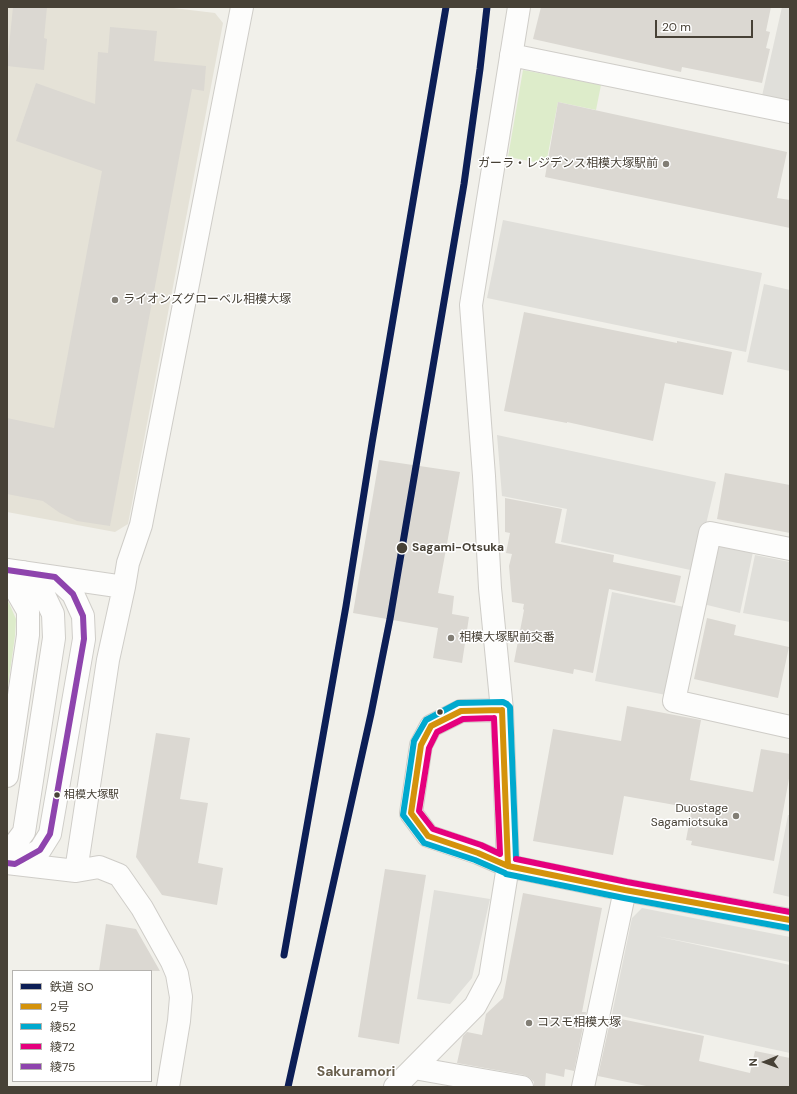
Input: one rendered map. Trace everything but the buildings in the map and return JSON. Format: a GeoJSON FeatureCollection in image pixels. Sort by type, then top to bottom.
{"type":"FeatureCollection","features":[{"type":"Feature","properties":{"kind":"street"},"geometry":{"type":"LineString","coordinates":[[76,871],[108,660],[128,563],[143,517],[242,7]]}},
{"type":"Feature","properties":{"kind":"street"},"geometry":{"type":"LineString","coordinates":[[396,1087],[475,1006],[490,978],[508,866],[502,710],[490,588],[484,476],[471,305],[519,7]]}},
{"type":"Feature","properties":{"kind":"street"},"geometry":{"type":"LineString","coordinates":[[511,55],[790,112]]}},
{"type":"Feature","properties":{"kind":"street"},"geometry":{"type":"LineString","coordinates":[[790,549],[710,533],[674,701],[790,727]]}},
{"type":"Feature","properties":{"kind":"street"},"geometry":{"type":"LineString","coordinates":[[12,574],[55,577],[124,587]]}},
{"type":"Feature","properties":{"kind":"street"},"geometry":{"type":"LineString","coordinates":[[7,776],[28,635],[28,611],[17,592],[12,574]]}},
{"type":"Feature","properties":{"kind":"street"},"geometry":{"type":"LineString","coordinates":[[10,859],[12,848],[24,832],[54,638],[53,614],[44,595],[12,574]]}},
{"type":"Feature","properties":{"kind":"street"},"geometry":{"type":"LineString","coordinates":[[10,859],[40,850],[50,834],[84,639],[83,616],[73,594],[55,577]]}},
{"type":"Feature","properties":{"kind":"street"},"geometry":{"type":"LineString","coordinates":[[502,710],[461,711],[431,726],[421,745],[411,813],[428,836],[478,853],[508,866],[625,890],[790,920]]}},
{"type":"Feature","properties":{"kind":"street"},"geometry":{"type":"LineString","coordinates":[[10,859],[76,871],[98,867],[119,875],[142,908],[172,962],[177,974],[181,997],[179,1021],[168,1087]]}},
{"type":"Feature","properties":{"kind":"street"},"geometry":{"type":"LineString","coordinates":[[583,1087],[625,890]]}},
{"type":"Feature","properties":{"kind":"street"},"geometry":{"type":"LineString","coordinates":[[414,1068],[522,1087]]}},
{"type":"Feature","properties":{"kind":"shaded area"},"geometry":{"type":"Polygon","coordinates":[[[7,7],[165,7],[215,13],[223,23],[128,524],[115,532],[7,512],[7,7]]]}},
{"type":"Feature","properties":{"kind":"shaded area"},"geometry":{"type":"Polygon","coordinates":[[[782,7],[790,7],[790,102],[762,96],[782,7]]]}},
{"type":"Feature","properties":{"kind":"shaded area"},"geometry":{"type":"Polygon","coordinates":[[[503,220],[762,273],[746,352],[487,298],[503,220]]]}},
{"type":"Feature","properties":{"kind":"shaded area"},"geometry":{"type":"Polygon","coordinates":[[[764,284],[790,290],[790,371],[747,362],[764,284]]]}},
{"type":"Feature","properties":{"kind":"shaded area"},"geometry":{"type":"Polygon","coordinates":[[[497,435],[716,482],[695,571],[561,542],[567,509],[502,496],[497,435]]]}},
{"type":"Feature","properties":{"kind":"shaded area"},"geometry":{"type":"Polygon","coordinates":[[[716,544],[753,552],[740,613],[703,604],[716,544]]]}},
{"type":"Feature","properties":{"kind":"shaded area"},"geometry":{"type":"Polygon","coordinates":[[[755,555],[790,562],[790,622],[743,613],[755,555]]]}},
{"type":"Feature","properties":{"kind":"shaded area"},"geometry":{"type":"Polygon","coordinates":[[[612,592],[684,607],[666,695],[595,681],[612,592]]]}},
{"type":"Feature","properties":{"kind":"shaded area"},"geometry":{"type":"Polygon","coordinates":[[[788,815],[790,815],[790,897],[773,893],[788,815]]]}},
{"type":"Feature","properties":{"kind":"shaded area"},"geometry":{"type":"Polygon","coordinates":[[[434,890],[490,899],[472,978],[450,1004],[417,999],[434,890]]]}},
{"type":"Feature","properties":{"kind":"shaded area"},"geometry":{"type":"Polygon","coordinates":[[[642,908],[790,937],[790,962],[656,936],[790,965],[790,1053],[612,1014],[632,918],[642,908]]]}},
{"type":"Feature","properties":{"kind":"green space"},"geometry":{"type":"Polygon","coordinates":[[[523,70],[601,85],[596,110],[558,102],[546,164],[508,157],[523,70]]]}},
{"type":"Feature","properties":{"kind":"green space"},"geometry":{"type":"Polygon","coordinates":[[[7,601],[16,619],[7,693],[7,601]]]}},
{"type":"Feature","properties":{"kind":"rail line","name":"SO"},"geometry":{"type":"LineString","coordinates":[[284,955],[346,606],[446,7]]}},
{"type":"Feature","properties":{"kind":"rail line","name":"SO"},"geometry":{"type":"LineString","coordinates":[[288,1087],[371,714],[390,619],[464,184],[487,7]]}},
{"type":"Feature","properties":{"kind":"transit line","name":"綾75"},"geometry":{"type":"LineString","coordinates":[[7,570],[55,577],[73,594],[83,616],[84,639],[50,834],[40,850],[15,864],[7,863]]}},
{"type":"Feature","properties":{"kind":"transit line","name":"綾52"},"geometry":{"type":"LineString","coordinates":[[505,873],[475,860],[424,843],[403,815],[414,741],[426,720],[458,703],[503,702],[510,707],[516,859]]}},
{"type":"Feature","properties":{"kind":"transit line","name":"2号"},"geometry":{"type":"LineString","coordinates":[[502,710],[508,866],[478,853],[428,836],[411,813],[421,745],[431,726],[461,711],[502,710]]}},
{"type":"Feature","properties":{"kind":"transit line","name":"綾72"},"geometry":{"type":"LineString","coordinates":[[494,718],[500,854],[481,845],[433,829],[419,811],[429,748],[437,732],[463,719],[494,718]]}},
{"type":"Feature","properties":{"kind":"transit line","name":"綾72"},"geometry":{"type":"LineString","coordinates":[[516,859],[627,882],[790,912]]}},
{"type":"Feature","properties":{"kind":"transit line","name":"2号"},"geometry":{"type":"LineString","coordinates":[[508,866],[625,890],[790,920]]}},
{"type":"Feature","properties":{"kind":"transit line","name":"綾52"},"geometry":{"type":"LineString","coordinates":[[506,874],[624,898],[789,928]]}},
{"type":"Feature","properties":{"kind":"place","name":"ガーラ・レジデンス相模大塚駅前"},"geometry":{"type":"Point","coordinates":[666,164]}},
{"type":"Feature","properties":{"kind":"place","name":"ライオンズグローベル相模大塚"},"geometry":{"type":"Point","coordinates":[115,300]}},
{"type":"Feature","properties":{"kind":"place","name":"Sagami-Otsuka"},"geometry":{"type":"Point","coordinates":[402,548]}},
{"type":"Feature","properties":{"kind":"place","name":"相模大塚駅前交番"},"geometry":{"type":"Point","coordinates":[451,638]}},
{"type":"Feature","properties":{"kind":"place","name":"相模大塚駅"},"geometry":{"type":"Point","coordinates":[57,795]}},
{"type":"Feature","properties":{"kind":"place","name":"Duostage Sagamiotsuka"},"geometry":{"type":"Point","coordinates":[736,816]}},
{"type":"Feature","properties":{"kind":"place","name":"コスモ相模大塚"},"geometry":{"type":"Point","coordinates":[529,1023]}},
{"type":"Feature","properties":{"kind":"district","name":"Sakuramori"},"geometry":{"type":"Point","coordinates":[356,1072]}}]}
